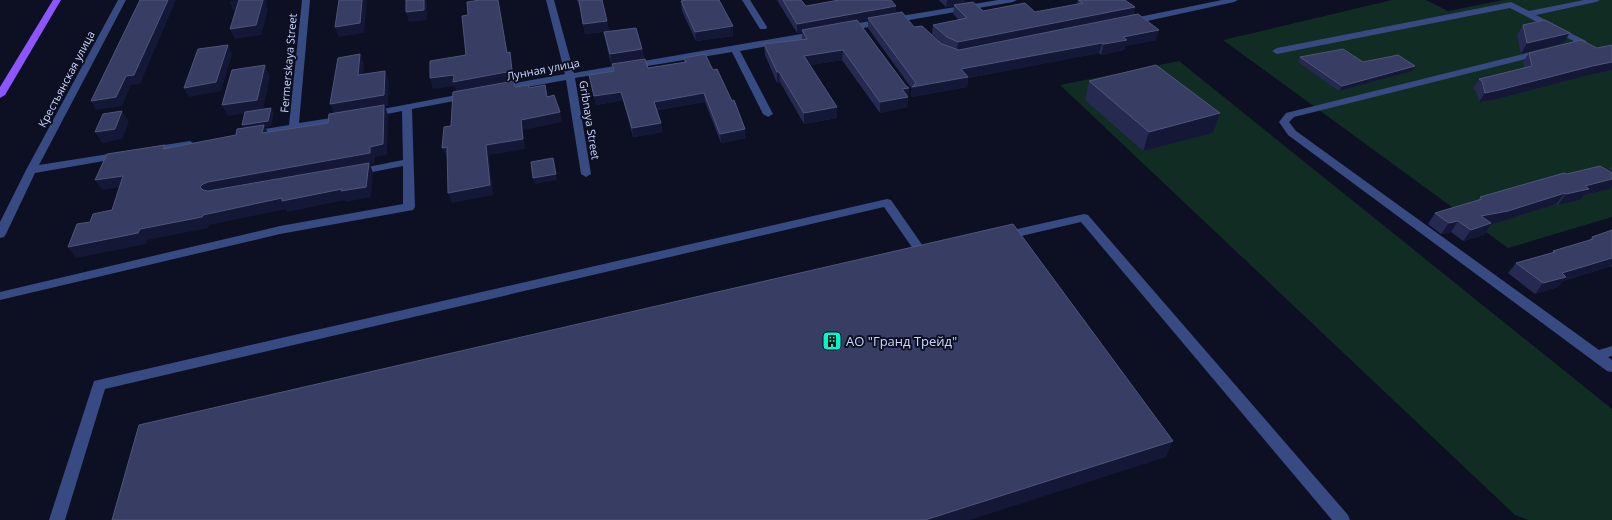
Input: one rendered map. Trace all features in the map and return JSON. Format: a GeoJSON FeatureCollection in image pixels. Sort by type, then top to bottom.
{"type":"FeatureCollection","features":[{"type":"Feature","properties":{"kind":"main road"},"geometry":{"type":"LineString","coordinates":[[0,95],[57,0]]}},
{"type":"Feature","properties":{"kind":"street","name":"Крестьянская улица"},"geometry":{"type":"LineString","coordinates":[[0,234],[31,170],[122,0]]}},
{"type":"Feature","properties":{"kind":"street","name":"Fermerskaya Street"},"geometry":{"type":"LineString","coordinates":[[294,127],[306,0]]}},
{"type":"Feature","properties":{"kind":"street","name":"Gribnaya Street"},"geometry":{"type":"LineString","coordinates":[[550,0],[570,75],[586,174]]}},
{"type":"Feature","properties":{"kind":"street"},"geometry":{"type":"LineString","coordinates":[[746,0],[763,27]]}},
{"type":"Feature","properties":{"kind":"street","name":"Лунная улица"},"geometry":{"type":"LineString","coordinates":[[493,90],[570,75],[735,49],[833,31],[915,20],[1013,0]]}},
{"type":"Feature","properties":{"kind":"street"},"geometry":{"type":"LineString","coordinates":[[1117,24],[1234,0]]}},
{"type":"Feature","properties":{"kind":"street"},"geometry":{"type":"LineString","coordinates":[[1527,14],[1596,0]]}},
{"type":"Feature","properties":{"kind":"street"},"geometry":{"type":"LineString","coordinates":[[1277,51],[1511,5],[1583,43],[1568,46]]}},
{"type":"Feature","properties":{"kind":"street"},"geometry":{"type":"LineString","coordinates":[[735,49],[768,114]]}},
{"type":"Feature","properties":{"kind":"street"},"geometry":{"type":"LineString","coordinates":[[1553,50],[1290,115],[1284,122],[1292,133],[1612,367]]}},
{"type":"Feature","properties":{"kind":"street"},"geometry":{"type":"LineString","coordinates":[[240,136],[477,94]]}},
{"type":"Feature","properties":{"kind":"street"},"geometry":{"type":"LineString","coordinates":[[0,296],[280,230],[409,206],[407,107]]}},
{"type":"Feature","properties":{"kind":"street"},"geometry":{"type":"LineString","coordinates":[[31,170],[201,142]]}},
{"type":"Feature","properties":{"kind":"street"},"geometry":{"type":"LineString","coordinates":[[346,174],[408,162]]}},
{"type":"Feature","properties":{"kind":"street"},"geometry":{"type":"LineString","coordinates":[[57,520],[99,385],[887,203],[922,253],[938,250]]}},
{"type":"Feature","properties":{"kind":"street"},"geometry":{"type":"LineString","coordinates":[[991,238],[1084,218],[1342,520]]}},
{"type":"Feature","properties":{"kind":"street"},"geometry":{"type":"LineString","coordinates":[[1597,356],[1612,351]]}},
{"type":"Feature","properties":{"kind":"green space"},"geometry":{"type":"Polygon","coordinates":[[[1392,0],[1426,0],[1448,11],[1503,0],[1612,0],[1612,217],[1508,248],[1223,40],[1392,0]]]}},
{"type":"Feature","properties":{"kind":"green space"},"geometry":{"type":"Polygon","coordinates":[[[1179,61],[1612,409],[1612,520],[1529,520],[1515,515],[1060,85],[1179,61]]]}},
{"type":"Feature","properties":{"kind":"building"},"geometry":{"type":"Polygon","coordinates":[[[140,0],[168,0],[134,75],[126,76],[116,97],[91,101],[140,0]]]}},
{"type":"Feature","properties":{"kind":"building"},"geometry":{"type":"Polygon","coordinates":[[[239,0],[263,0],[256,25],[230,29],[239,0]]]}},
{"type":"Feature","properties":{"kind":"building"},"geometry":{"type":"Polygon","coordinates":[[[339,0],[362,0],[360,23],[335,27],[339,0]]]}},
{"type":"Feature","properties":{"kind":"building"},"geometry":{"type":"Polygon","coordinates":[[[406,0],[424,0],[424,10],[406,12],[406,0]]]}},
{"type":"Feature","properties":{"kind":"building"},"geometry":{"type":"Polygon","coordinates":[[[498,0],[507,53],[510,52],[512,71],[453,82],[454,75],[430,78],[430,61],[466,55],[462,16],[468,15],[467,2],[498,0]]]}},
{"type":"Feature","properties":{"kind":"building"},"geometry":{"type":"Polygon","coordinates":[[[579,0],[602,0],[607,21],[583,24],[579,0]]]}},
{"type":"Feature","properties":{"kind":"building"},"geometry":{"type":"Polygon","coordinates":[[[719,0],[733,26],[695,32],[681,1],[719,0]]]}},
{"type":"Feature","properties":{"kind":"building"},"geometry":{"type":"Polygon","coordinates":[[[783,0],[801,0],[806,6],[839,0],[891,0],[896,6],[797,24],[783,0]]]}},
{"type":"Feature","properties":{"kind":"building"},"geometry":{"type":"Polygon","coordinates":[[[1078,0],[1125,0],[1135,7],[958,42],[947,37],[933,25],[967,18],[954,5],[973,2],[983,11],[1025,3],[1035,12],[1083,3],[1078,0]]]}},
{"type":"Feature","properties":{"kind":"building"},"geometry":{"type":"Polygon","coordinates":[[[902,12],[914,27],[922,26],[942,44],[959,50],[1138,14],[1159,30],[1123,37],[1127,40],[1104,44],[1102,43],[961,69],[968,77],[912,87],[916,83],[868,18],[902,12]]]}},
{"type":"Feature","properties":{"kind":"building"},"geometry":{"type":"Polygon","coordinates":[[[857,20],[909,88],[902,89],[908,97],[880,102],[843,50],[804,56],[837,107],[804,113],[779,72],[777,72],[764,44],[807,39],[802,30],[857,20]]]}},
{"type":"Feature","properties":{"kind":"building"},"geometry":{"type":"Polygon","coordinates":[[[1545,20],[1570,33],[1527,43],[1523,25],[1545,20]]]}},
{"type":"Feature","properties":{"kind":"building"},"geometry":{"type":"Polygon","coordinates":[[[636,28],[642,49],[610,54],[604,32],[636,28]]]}},
{"type":"Feature","properties":{"kind":"building"},"geometry":{"type":"Polygon","coordinates":[[[1581,40],[1597,48],[1612,45],[1612,62],[1485,93],[1482,81],[1479,79],[1532,66],[1529,53],[1581,40]]]}},
{"type":"Feature","properties":{"kind":"building"},"geometry":{"type":"Polygon","coordinates":[[[228,45],[216,82],[184,88],[198,49],[228,45]]]}},
{"type":"Feature","properties":{"kind":"building"},"geometry":{"type":"Polygon","coordinates":[[[1343,49],[1363,62],[1398,55],[1415,66],[1342,86],[1300,57],[1343,49]]]}},
{"type":"Feature","properties":{"kind":"building"},"geometry":{"type":"Polygon","coordinates":[[[360,54],[358,75],[385,71],[384,95],[330,104],[338,58],[360,54]]]}},
{"type":"Feature","properties":{"kind":"building"},"geometry":{"type":"Polygon","coordinates":[[[705,54],[713,70],[717,69],[732,101],[734,100],[745,129],[720,134],[704,93],[654,102],[661,123],[632,128],[621,92],[594,96],[589,75],[614,71],[612,64],[645,59],[648,68],[686,62],[684,58],[705,54]]]}},
{"type":"Feature","properties":{"kind":"building"},"geometry":{"type":"Polygon","coordinates":[[[265,65],[257,100],[222,105],[232,70],[265,65]]]}},
{"type":"Feature","properties":{"kind":"building"},"geometry":{"type":"Polygon","coordinates":[[[1156,65],[1220,113],[1149,132],[1089,81],[1156,65]]]}},
{"type":"Feature","properties":{"kind":"building"},"geometry":{"type":"Polygon","coordinates":[[[514,81],[515,87],[528,85],[529,88],[545,85],[547,97],[554,95],[560,112],[521,120],[523,139],[486,145],[490,185],[448,193],[447,147],[442,148],[444,127],[451,126],[453,92],[514,81]]]}},
{"type":"Feature","properties":{"kind":"building"},"geometry":{"type":"Polygon","coordinates":[[[384,105],[383,144],[370,147],[370,153],[208,182],[200,187],[203,190],[208,191],[369,163],[366,187],[341,191],[342,189],[282,201],[282,198],[203,215],[202,217],[140,229],[138,233],[68,247],[77,224],[90,222],[93,214],[112,210],[123,176],[95,180],[107,154],[165,145],[163,149],[236,135],[237,129],[264,125],[262,133],[328,123],[329,114],[384,105]]]}},
{"type":"Feature","properties":{"kind":"building"},"geometry":{"type":"Polygon","coordinates":[[[271,108],[268,121],[242,125],[245,112],[271,108]]]}},
{"type":"Feature","properties":{"kind":"building"},"geometry":{"type":"Polygon","coordinates":[[[122,111],[115,129],[95,132],[103,114],[122,111]]]}},
{"type":"Feature","properties":{"kind":"building"},"geometry":{"type":"Polygon","coordinates":[[[553,158],[556,174],[533,178],[531,162],[553,158]]]}},
{"type":"Feature","properties":{"kind":"building"},"geometry":{"type":"Polygon","coordinates":[[[1600,166],[1612,173],[1612,179],[1585,186],[1589,189],[1565,193],[1508,211],[1481,216],[1491,223],[1471,230],[1458,221],[1449,223],[1435,213],[1482,199],[1480,197],[1564,173],[1567,174],[1600,166]]]}},
{"type":"Feature","properties":{"kind":"building","name":"АО \"Гранд Трейд\""},"geometry":{"type":"Polygon","coordinates":[[[1013,224],[1173,441],[925,520],[112,520],[139,425],[1013,224]]]}},
{"type":"Feature","properties":{"kind":"building"},"geometry":{"type":"Polygon","coordinates":[[[1612,230],[1612,258],[1562,273],[1566,277],[1543,283],[1516,263],[1593,239],[1592,237],[1612,230]]]}},
{"type":"Feature","properties":{"kind":"place","name":"АО \"Гранд Трейд\""},"geometry":{"type":"Point","coordinates":[832,341]}}]}
